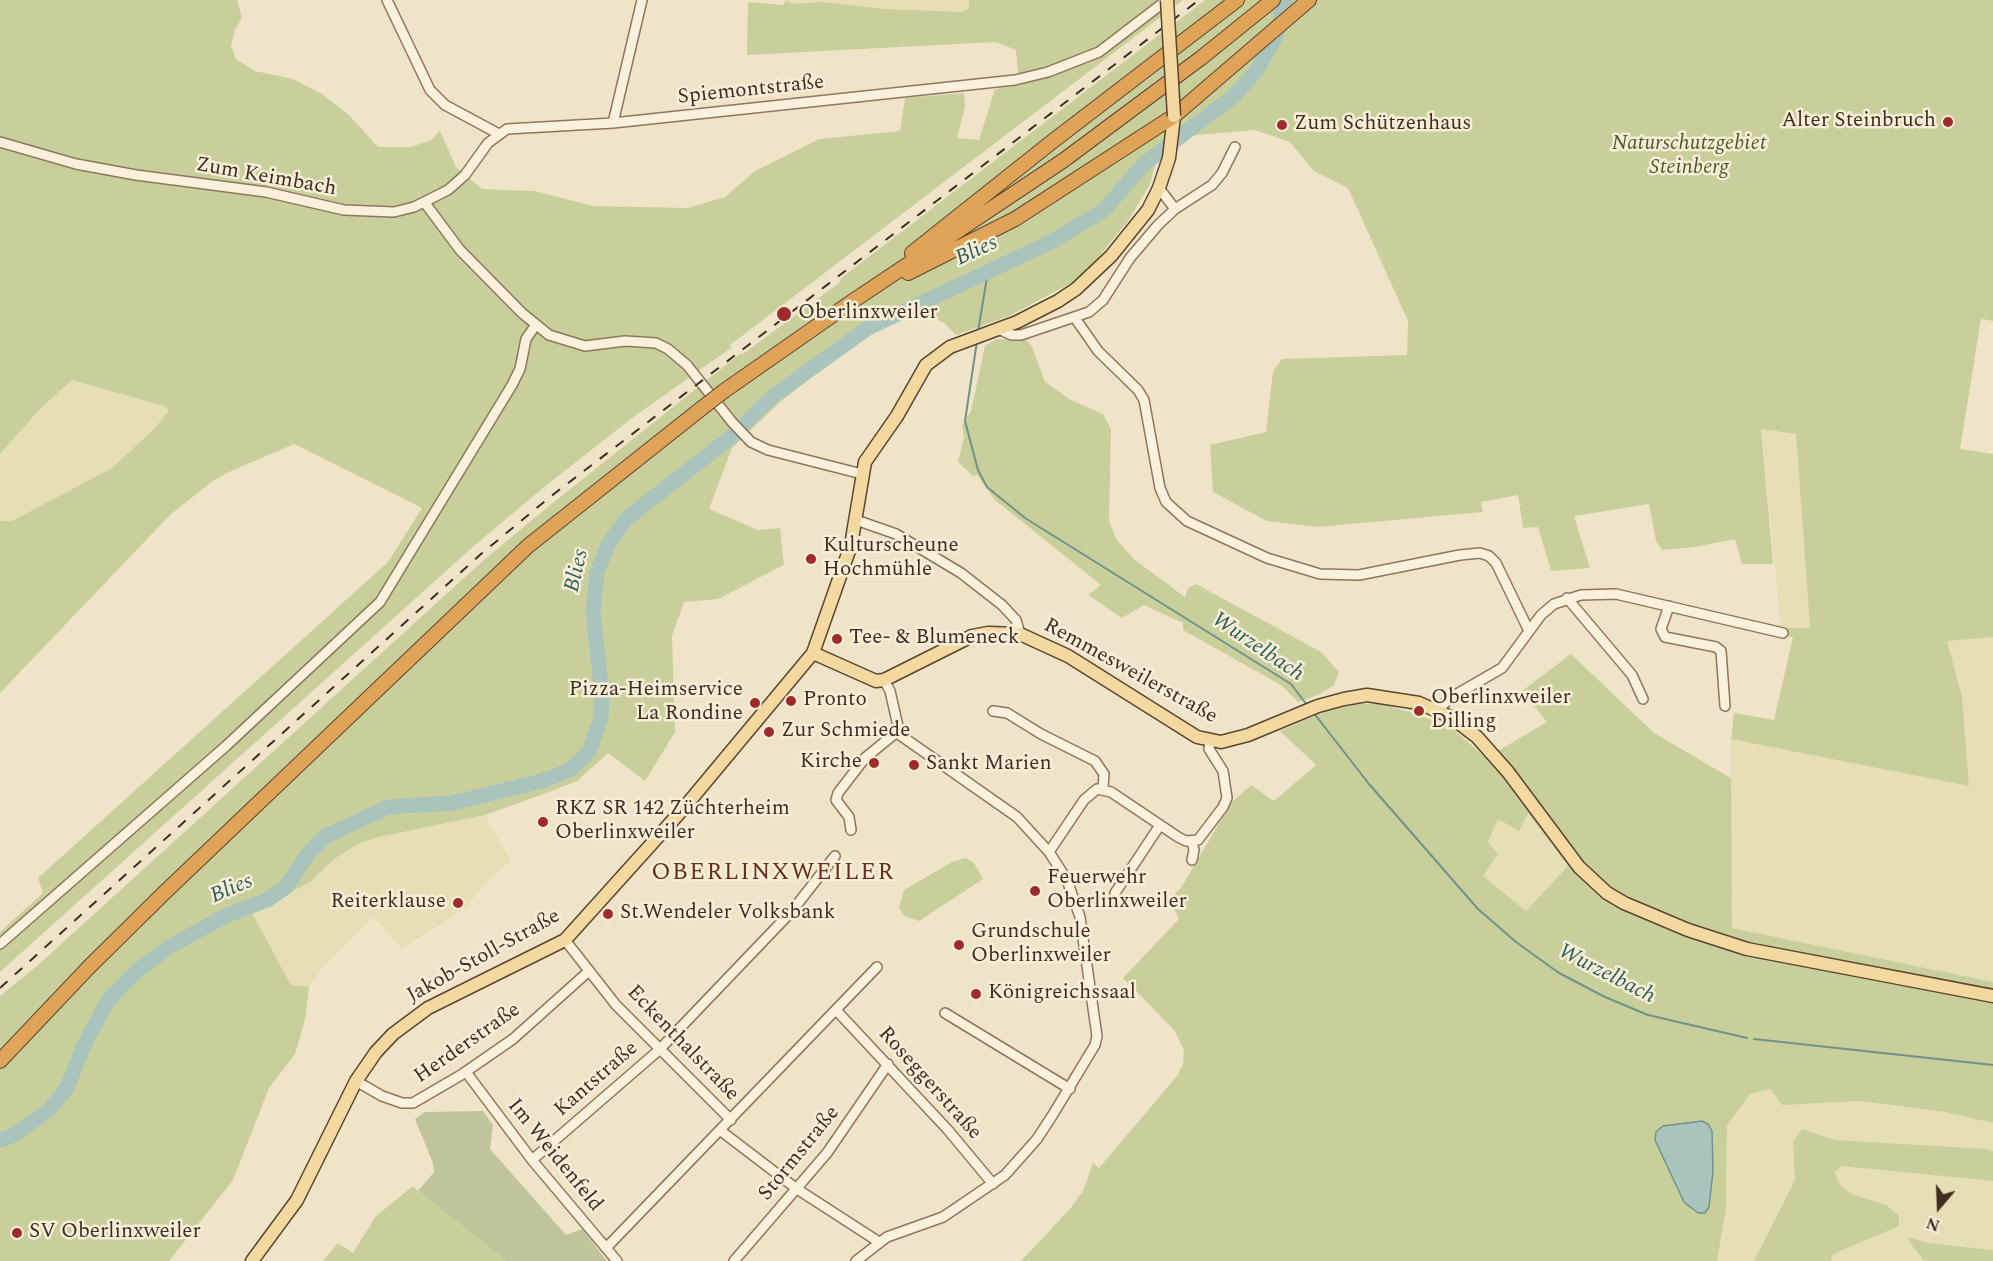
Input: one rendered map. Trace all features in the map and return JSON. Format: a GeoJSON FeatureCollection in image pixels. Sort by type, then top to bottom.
{"type":"FeatureCollection","features":[{"type":"Feature","properties":{"kind":"highway"},"geometry":{"type":"LineString","coordinates":[[847,305],[1053,141],[1237,0]]}},
{"type":"Feature","properties":{"kind":"highway"},"geometry":{"type":"LineString","coordinates":[[0,1061],[88,967],[528,546],[702,408],[847,305],[1064,160],[1273,0]]}},
{"type":"Feature","properties":{"kind":"highway"},"geometry":{"type":"LineString","coordinates":[[847,305],[1015,219],[1066,188],[1174,116],[1305,4]]}},
{"type":"Feature","properties":{"kind":"main road","name":"Jakob-Stoll-Straße"},"geometry":{"type":"LineString","coordinates":[[252,1261],[297,1200],[356,1081],[376,1052],[413,1018],[459,991],[565,940],[691,800],[813,653],[832,605],[856,520],[862,474],[869,454],[897,416],[926,365],[963,340],[1058,301],[1093,274],[1131,233],[1148,210],[1165,171],[1174,116],[1167,0]]}},
{"type":"Feature","properties":{"kind":"main road","name":"Remmesweilerstraße"},"geometry":{"type":"LineString","coordinates":[[885,681],[972,636],[988,633],[1020,634],[1068,656],[1182,729],[1210,741],[1233,740],[1312,708],[1367,695],[1397,698],[1437,710],[1477,736],[1508,772],[1579,867],[1607,893],[1624,903],[1730,944],[1993,996]]}},
{"type":"Feature","properties":{"kind":"main road"},"geometry":{"type":"LineString","coordinates":[[813,653],[876,681],[885,681]]}},
{"type":"Feature","properties":{"kind":"street"},"geometry":{"type":"LineString","coordinates":[[387,0],[430,90],[445,105],[499,134]]}},
{"type":"Feature","properties":{"kind":"street"},"geometry":{"type":"LineString","coordinates":[[613,123],[642,0]]}},
{"type":"Feature","properties":{"kind":"street","name":"Spiemontstraße"},"geometry":{"type":"LineString","coordinates":[[499,134],[524,127],[613,123],[1015,80],[1048,72],[1099,52],[1167,0]]}},
{"type":"Feature","properties":{"kind":"street","name":"Zum Keimbach"},"geometry":{"type":"LineString","coordinates":[[0,142],[76,164],[266,192],[350,211],[394,212],[425,202],[459,181],[488,143],[499,134]]}},
{"type":"Feature","properties":{"kind":"street"},"geometry":{"type":"LineString","coordinates":[[992,330],[1021,335],[1089,312],[1103,300],[1143,241],[1175,209],[1212,185],[1222,173],[1235,147]]}},
{"type":"Feature","properties":{"kind":"street"},"geometry":{"type":"LineString","coordinates":[[1159,188],[1175,209]]}},
{"type":"Feature","properties":{"kind":"street"},"geometry":{"type":"LineString","coordinates":[[425,202],[460,250],[535,326],[559,340],[585,346],[640,341],[668,349],[687,365],[744,436],[768,450],[862,474]]}},
{"type":"Feature","properties":{"kind":"street"},"geometry":{"type":"LineString","coordinates":[[1076,318],[1098,351],[1138,390],[1144,400],[1160,488],[1166,501],[1187,521],[1267,558],[1320,574],[1359,575],[1480,553],[1489,556],[1496,563],[1529,632]]}},
{"type":"Feature","properties":{"kind":"street"},"geometry":{"type":"LineString","coordinates":[[0,944],[226,746],[380,602],[439,509],[520,369],[526,339],[535,326]]}},
{"type":"Feature","properties":{"kind":"street"},"geometry":{"type":"LineString","coordinates":[[856,520],[896,534],[961,573],[1002,605],[1016,620],[1020,634]]}},
{"type":"Feature","properties":{"kind":"street"},"geometry":{"type":"LineString","coordinates":[[1437,710],[1450,698],[1502,668],[1541,615],[1567,598],[1600,593],[1616,594],[1784,633]]}},
{"type":"Feature","properties":{"kind":"street"},"geometry":{"type":"LineString","coordinates":[[1567,598],[1632,675],[1643,699]]}},
{"type":"Feature","properties":{"kind":"street"},"geometry":{"type":"LineString","coordinates":[[1669,606],[1661,629],[1665,637],[1716,647],[1721,651],[1725,706]]}},
{"type":"Feature","properties":{"kind":"street"},"geometry":{"type":"LineString","coordinates":[[856,1261],[879,1242],[943,1217],[993,1184],[1025,1154],[1070,1089],[1095,1045],[1096,1014],[1080,917],[1067,880],[1049,852],[1017,817],[904,739],[898,731],[890,691],[885,681]]}},
{"type":"Feature","properties":{"kind":"street"},"geometry":{"type":"LineString","coordinates":[[993,711],[1007,713],[1041,734],[1095,761],[1104,774],[1103,788]]}},
{"type":"Feature","properties":{"kind":"street"},"geometry":{"type":"LineString","coordinates":[[851,830],[849,817],[836,800],[838,793],[864,758],[898,731]]}},
{"type":"Feature","properties":{"kind":"street"},"geometry":{"type":"LineString","coordinates":[[1192,842],[1203,834],[1227,798],[1223,771],[1209,749],[1210,741]]}},
{"type":"Feature","properties":{"kind":"street"},"geometry":{"type":"LineString","coordinates":[[1049,852],[1091,791],[1103,788],[1178,837],[1192,842]]}},
{"type":"Feature","properties":{"kind":"street"},"geometry":{"type":"LineString","coordinates":[[1115,893],[1160,825]]}},
{"type":"Feature","properties":{"kind":"street"},"geometry":{"type":"LineString","coordinates":[[1192,842],[1192,860]]}},
{"type":"Feature","properties":{"kind":"street","name":"Kantstraße"},"geometry":{"type":"LineString","coordinates":[[532,1160],[659,1050],[792,911],[835,856]]}},
{"type":"Feature","properties":{"kind":"street","name":"Eckenthalstraße"},"geometry":{"type":"LineString","coordinates":[[565,940],[616,1005],[731,1120],[877,967]]}},
{"type":"Feature","properties":{"kind":"street","name":"Herderstraße"},"geometry":{"type":"LineString","coordinates":[[356,1081],[382,1096],[402,1103],[413,1103],[466,1072],[513,1039],[589,971]]}},
{"type":"Feature","properties":{"kind":"street","name":"Roseggerstraße"},"geometry":{"type":"LineString","coordinates":[[836,1010],[888,1064],[993,1184]]}},
{"type":"Feature","properties":{"kind":"street"},"geometry":{"type":"LineString","coordinates":[[945,1012],[1070,1089]]}},
{"type":"Feature","properties":{"kind":"street","name":"Stormstraße"},"geometry":{"type":"LineString","coordinates":[[734,1261],[797,1189],[850,1123],[888,1064]]}},
{"type":"Feature","properties":{"kind":"street","name":"Im Weidenfeld"},"geometry":{"type":"LineString","coordinates":[[466,1072],[532,1160],[617,1261]]}},
{"type":"Feature","properties":{"kind":"street"},"geometry":{"type":"LineString","coordinates":[[606,1248],[731,1120]]}},
{"type":"Feature","properties":{"kind":"street"},"geometry":{"type":"LineString","coordinates":[[721,1131],[797,1189],[879,1242]]}},
{"type":"Feature","properties":{"kind":"shaded area"},"geometry":{"type":"Polygon","coordinates":[[[786,0],[969,0],[970,2],[969,9],[961,12],[886,9],[822,2],[791,4],[786,0]]]}},
{"type":"Feature","properties":{"kind":"shaded area"},"geometry":{"type":"Polygon","coordinates":[[[72,380],[164,406],[169,410],[155,428],[112,468],[12,521],[0,521],[0,454],[40,409],[72,380]]]}},
{"type":"Feature","properties":{"kind":"shaded area"},"geometry":{"type":"Polygon","coordinates":[[[1761,429],[1796,434],[1810,629],[1781,628],[1761,429]]]}},
{"type":"Feature","properties":{"kind":"shaded area"},"geometry":{"type":"Polygon","coordinates":[[[1993,637],[1993,982],[1731,928],[1731,739],[1969,785],[1962,696],[1947,640],[1993,637]]]}},
{"type":"Feature","properties":{"kind":"shaded area"},"geometry":{"type":"Polygon","coordinates":[[[1528,812],[1568,866],[1526,911],[1483,876],[1498,855],[1488,842],[1498,819],[1528,812]]]}},
{"type":"Feature","properties":{"kind":"shaded area"},"geometry":{"type":"Polygon","coordinates":[[[485,815],[511,861],[487,881],[465,909],[401,949],[374,917],[320,971],[309,987],[292,985],[251,913],[310,882],[334,859],[358,844],[379,837],[485,815]]]}},
{"type":"Feature","properties":{"kind":"shaded area"},"geometry":{"type":"Polygon","coordinates":[[[1771,1089],[1806,1104],[1861,1101],[1945,1112],[1993,1123],[1993,1151],[1836,1140],[1811,1131],[1793,1143],[1796,1180],[1754,1261],[1717,1261],[1726,1208],[1727,1125],[1750,1094],[1771,1089]]]}},
{"type":"Feature","properties":{"kind":"shaded area"},"geometry":{"type":"Polygon","coordinates":[[[1842,1166],[1993,1181],[1993,1250],[1929,1243],[1909,1237],[1908,1240],[1924,1261],[1831,1261],[1832,1254],[1886,1205],[1851,1194],[1840,1185],[1835,1172],[1842,1166]]]}},
{"type":"Feature","properties":{"kind":"green space"},"geometry":{"type":"Polygon","coordinates":[[[0,0],[237,0],[242,18],[235,30],[231,46],[236,59],[255,71],[293,79],[322,94],[349,115],[378,147],[411,147],[431,140],[440,131],[456,167],[482,189],[534,191],[593,206],[688,208],[725,197],[755,171],[819,139],[900,131],[905,98],[964,93],[965,107],[957,138],[979,140],[995,89],[1019,85],[1016,50],[996,42],[747,55],[748,2],[783,5],[786,0],[792,4],[822,2],[886,9],[961,12],[969,9],[969,0],[1183,0],[730,345],[731,348],[632,418],[543,488],[475,545],[0,972],[0,932],[43,893],[38,878],[388,562],[422,508],[294,444],[229,472],[214,480],[170,515],[0,693],[0,521],[12,521],[112,468],[155,428],[169,410],[164,406],[72,380],[40,409],[0,454],[0,0]]]}},
{"type":"Feature","properties":{"kind":"green space","name":"Naturschutzgebiet Steinberg"},"geometry":{"type":"Polygon","coordinates":[[[1205,0],[1993,0],[1993,321],[1981,319],[1960,449],[1993,454],[1993,637],[1947,641],[1962,696],[1969,786],[1731,739],[1734,713],[1774,720],[1793,637],[1782,635],[1781,628],[1810,628],[1796,434],[1761,429],[1773,564],[1742,564],[1735,539],[1695,547],[1662,550],[1656,541],[1649,504],[1574,516],[1590,568],[1551,571],[1538,527],[1523,528],[1518,495],[1481,502],[1483,512],[1318,527],[1267,521],[1213,492],[1210,445],[1266,432],[1273,371],[1282,359],[1407,355],[1408,321],[1348,188],[1314,171],[1290,142],[1255,130],[1185,136],[1160,148],[1150,184],[1130,218],[1094,263],[1073,282],[1009,316],[956,335],[944,323],[929,316],[913,315],[872,334],[821,369],[778,404],[732,448],[709,509],[758,530],[780,528],[784,565],[718,599],[684,602],[672,636],[675,732],[645,781],[608,753],[577,781],[538,796],[485,815],[379,837],[358,844],[334,859],[310,882],[252,913],[291,985],[309,987],[305,1020],[295,1054],[269,1088],[233,1180],[169,1261],[0,1261],[0,996],[38,965],[485,559],[741,353],[743,354],[839,283],[841,278],[1205,0]]]}},
{"type":"Feature","properties":{"kind":"green space"},"geometry":{"type":"Polygon","coordinates":[[[996,339],[1027,340],[1032,347],[1045,382],[1071,400],[1103,414],[1111,429],[1109,521],[1116,539],[1135,560],[1185,597],[1188,588],[1196,584],[1321,652],[1339,672],[1334,685],[1318,695],[1298,702],[1281,685],[1183,630],[1183,623],[1144,605],[1122,618],[1088,595],[1101,585],[995,500],[977,475],[973,476],[958,462],[964,437],[962,425],[971,411],[985,346],[996,339]]]}},
{"type":"Feature","properties":{"kind":"green space"},"geometry":{"type":"Polygon","coordinates":[[[1571,654],[1654,733],[1731,778],[1732,928],[1993,982],[1993,1123],[1945,1112],[1861,1101],[1782,1105],[1771,1089],[1750,1094],[1727,1125],[1726,1208],[1717,1261],[1021,1261],[1070,1209],[1083,1191],[1093,1163],[1099,1168],[1177,1076],[1183,1064],[1184,1051],[1175,1031],[1123,978],[1179,919],[1169,899],[1181,888],[1231,803],[1251,785],[1274,801],[1316,765],[1280,731],[1327,711],[1354,705],[1379,703],[1452,728],[1486,758],[1547,722],[1522,691],[1571,654]],[[1528,813],[1519,831],[1498,819],[1488,842],[1498,854],[1483,876],[1526,911],[1568,866],[1528,813]],[[1702,1121],[1690,1123],[1705,1213],[1709,1207],[1713,1171],[1702,1121]]]}},
{"type":"Feature","properties":{"kind":"green space"},"geometry":{"type":"Polygon","coordinates":[[[966,858],[974,863],[983,879],[919,921],[904,916],[899,907],[904,890],[952,862],[966,858]]]}},
{"type":"Feature","properties":{"kind":"green space"},"geometry":{"type":"Polygon","coordinates":[[[483,1111],[493,1125],[490,1149],[566,1235],[582,1229],[607,1261],[506,1261],[418,1191],[434,1172],[433,1163],[415,1119],[425,1112],[483,1111]]]}},
{"type":"Feature","properties":{"kind":"green space"},"geometry":{"type":"Polygon","coordinates":[[[1802,1129],[1836,1140],[1986,1149],[1993,1151],[1993,1181],[1842,1166],[1835,1172],[1840,1185],[1851,1194],[1886,1205],[1899,1216],[1899,1226],[1833,1254],[1831,1261],[1754,1261],[1795,1180],[1793,1142],[1802,1129]]]}},
{"type":"Feature","properties":{"kind":"green space"},"geometry":{"type":"Polygon","coordinates":[[[413,1186],[506,1261],[323,1261],[338,1243],[353,1253],[376,1216],[413,1186]]]}},
{"type":"Feature","properties":{"kind":"green space"},"geometry":{"type":"Polygon","coordinates":[[[1908,1237],[1929,1243],[1993,1250],[1993,1261],[1924,1261],[1908,1237]]]}},
{"type":"Feature","properties":{"kind":"water"},"geometry":{"type":"Polygon","coordinates":[[[1702,1121],[1708,1124],[1712,1131],[1713,1171],[1709,1207],[1705,1213],[1698,1213],[1684,1202],[1655,1140],[1656,1132],[1663,1126],[1702,1121]]]}},
{"type":"Feature","properties":{"kind":"waterway","name":"Blies"},"geometry":{"type":"LineString","coordinates":[[0,1140],[14,1135],[50,1109],[67,1088],[83,1047],[108,1000],[137,971],[169,947],[225,916],[267,900],[286,887],[308,854],[324,837],[388,807],[452,803],[542,781],[570,770],[589,752],[601,717],[602,695],[593,612],[597,572],[608,545],[626,519],[732,436],[772,397],[868,328],[1051,242],[1104,210],[1144,164],[1234,96],[1257,70],[1276,36],[1285,0]]}},
{"type":"Feature","properties":{"kind":"waterway","name":"Wurzelbach"},"geometry":{"type":"LineString","coordinates":[[978,332],[988,271]]}},
{"type":"Feature","properties":{"kind":"waterway","name":"Wurzelbach"},"geometry":{"type":"LineString","coordinates":[[977,341],[965,421],[978,470],[987,487],[1025,518],[1291,684],[1307,705]]}},
{"type":"Feature","properties":{"kind":"waterway","name":"Wurzelbach"},"geometry":{"type":"LineString","coordinates":[[1313,712],[1369,784],[1478,909],[1516,942],[1559,973],[1605,997],[1648,1015],[1747,1038]]}},
{"type":"Feature","properties":{"kind":"waterway","name":"Wurzelbach"},"geometry":{"type":"LineString","coordinates":[[1754,1039],[1993,1065]]}},
{"type":"Feature","properties":{"kind":"railway"},"geometry":{"type":"LineString","coordinates":[[0,988],[481,554],[550,497],[1199,0]]}},
{"type":"Feature","properties":{"kind":"place","name":"Alter Steinbruch"},"geometry":{"type":"Point","coordinates":[1948,122]}},
{"type":"Feature","properties":{"kind":"place","name":"Zum Schützenhaus"},"geometry":{"type":"Point","coordinates":[1282,125]}},
{"type":"Feature","properties":{"kind":"place","name":"Oberlinxweiler"},"geometry":{"type":"Point","coordinates":[784,314]}},
{"type":"Feature","properties":{"kind":"place","name":"Kulturscheune Hochmühle"},"geometry":{"type":"Point","coordinates":[811,559]}},
{"type":"Feature","properties":{"kind":"place","name":"Tee- & Blumeneck"},"geometry":{"type":"Point","coordinates":[837,639]}},
{"type":"Feature","properties":{"kind":"place","name":"Pronto"},"geometry":{"type":"Point","coordinates":[791,701]}},
{"type":"Feature","properties":{"kind":"place","name":"Pizza-Heimservice La Rondine"},"geometry":{"type":"Point","coordinates":[755,703]}},
{"type":"Feature","properties":{"kind":"place","name":"Oberlinxweiler Dilling"},"geometry":{"type":"Point","coordinates":[1419,711]}},
{"type":"Feature","properties":{"kind":"place","name":"Zur Schmiede"},"geometry":{"type":"Point","coordinates":[769,732]}},
{"type":"Feature","properties":{"kind":"place","name":"Kirche"},"geometry":{"type":"Point","coordinates":[874,763]}},
{"type":"Feature","properties":{"kind":"place","name":"Sankt Marien"},"geometry":{"type":"Point","coordinates":[914,765]}},
{"type":"Feature","properties":{"kind":"place","name":"RKZ SR 142 Züchterheim Oberlinxweiler"},"geometry":{"type":"Point","coordinates":[543,822]}},
{"type":"Feature","properties":{"kind":"place","name":"Feuerwehr Oberlinxweiler"},"geometry":{"type":"Point","coordinates":[1035,891]}},
{"type":"Feature","properties":{"kind":"place","name":"Reiterklause"},"geometry":{"type":"Point","coordinates":[458,903]}},
{"type":"Feature","properties":{"kind":"place","name":"St.Wendeler Volksbank"},"geometry":{"type":"Point","coordinates":[608,914]}},
{"type":"Feature","properties":{"kind":"place","name":"Grundschule Oberlinxweiler"},"geometry":{"type":"Point","coordinates":[959,945]}},
{"type":"Feature","properties":{"kind":"place","name":"Königreichssaal"},"geometry":{"type":"Point","coordinates":[976,994]}},
{"type":"Feature","properties":{"kind":"place","name":"SV Oberlinxweiler"},"geometry":{"type":"Point","coordinates":[17,1233]}},
{"type":"Feature","properties":{"kind":"district","name":"OBERLINXWEILER"},"geometry":{"type":"Point","coordinates":[773,874]}}]}
